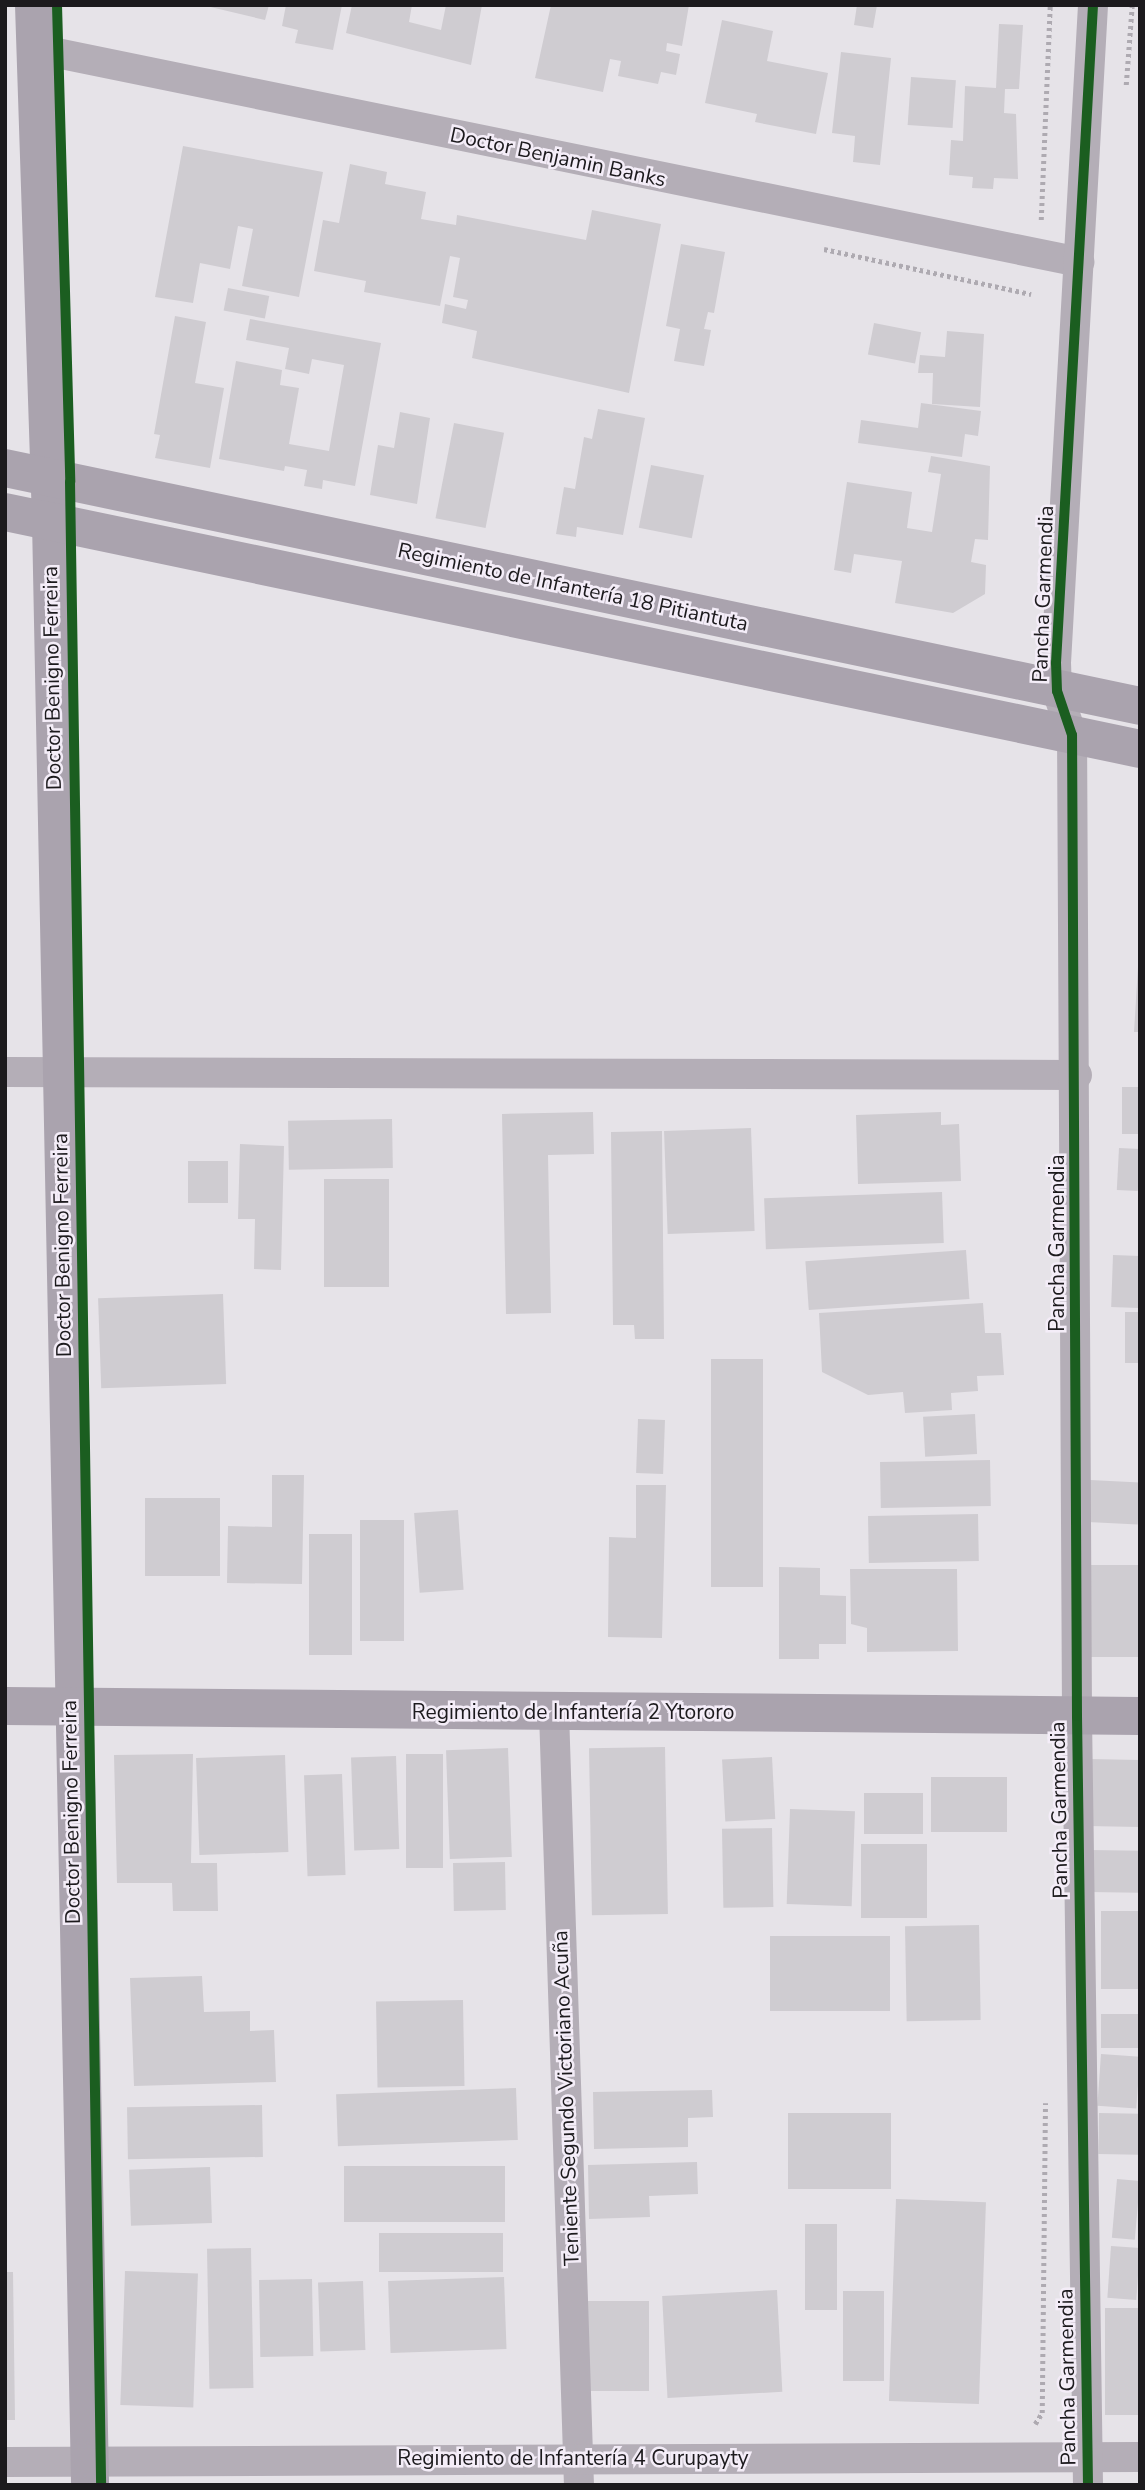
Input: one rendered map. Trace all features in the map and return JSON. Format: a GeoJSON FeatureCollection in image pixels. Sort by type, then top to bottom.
{"type":"FeatureCollection","features":[{"type":"Feature","properties":{"kind":"street","name":"Doctor Benigno Ferreira"},"geometry":{"type":"LineString","coordinates":[[34,5],[51,521],[90,2473]]}},
{"type":"Feature","properties":{"kind":"street","name":"Pancha Garmendia"},"geometry":{"type":"LineString","coordinates":[[1088,2485],[1077,1716],[1077,1075],[1072,735],[1057,691],[1093,5]]}},
{"type":"Feature","properties":{"kind":"street","name":"Doctor Benjamin Banks"},"geometry":{"type":"LineString","coordinates":[[37,49],[1079,262]]}},
{"type":"Feature","properties":{"kind":"street","name":"Regimiento de Infantería 18 Pitiantuta"},"geometry":{"type":"LineString","coordinates":[[5,468],[1057,691],[1140,706]]}},
{"type":"Feature","properties":{"kind":"street","name":"Regimiento de Infantería 18 Pitiantuta"},"geometry":{"type":"LineString","coordinates":[[5,512],[1140,749]]}},
{"type":"Feature","properties":{"kind":"street"},"geometry":{"type":"LineString","coordinates":[[5,1072],[1077,1075]]}},
{"type":"Feature","properties":{"kind":"street","name":"Regimiento de Infantería 2 Ytororo"},"geometry":{"type":"LineString","coordinates":[[5,1706],[1140,1716]]}},
{"type":"Feature","properties":{"kind":"street","name":"Teniente Segundo Victoriano Acuña"},"geometry":{"type":"LineString","coordinates":[[554,1712],[578,2471]]}},
{"type":"Feature","properties":{"kind":"street","name":"Regimiento de Infantería 4 Curupayty"},"geometry":{"type":"LineString","coordinates":[[5,2462],[90,2473],[578,2471],[1087,2453],[1140,2457]]}},
{"type":"Feature","properties":{"kind":"path"},"geometry":{"type":"LineString","coordinates":[[1036,230],[1043,218],[1050,5]]}},
{"type":"Feature","properties":{"kind":"building"},"geometry":{"type":"Polygon","coordinates":[[[202,5],[269,5],[265,20],[202,5]]]}},
{"type":"Feature","properties":{"kind":"building"},"geometry":{"type":"Polygon","coordinates":[[[286,5],[342,5],[333,50],[295,43],[298,30],[282,26],[286,5]]]}},
{"type":"Feature","properties":{"kind":"building"},"geometry":{"type":"Polygon","coordinates":[[[352,5],[412,5],[409,22],[441,30],[446,5],[482,5],[471,65],[346,33],[352,5]]]}},
{"type":"Feature","properties":{"kind":"building"},"geometry":{"type":"Polygon","coordinates":[[[551,5],[689,5],[682,46],[667,43],[666,51],[680,54],[676,75],[661,72],[658,84],[618,76],[621,61],[610,59],[603,92],[535,78],[551,5]]]}},
{"type":"Feature","properties":{"kind":"building"},"geometry":{"type":"Polygon","coordinates":[[[857,5],[877,5],[873,28],[854,25],[857,5]]]}},
{"type":"Feature","properties":{"kind":"building"},"geometry":{"type":"Polygon","coordinates":[[[722,20],[773,31],[767,61],[828,73],[816,134],[755,122],[757,114],[705,103],[722,20]]]}},
{"type":"Feature","properties":{"kind":"building"},"geometry":{"type":"Polygon","coordinates":[[[999,24],[1023,25],[1019,89],[1005,89],[1004,113],[1016,114],[1018,179],[994,178],[993,189],[972,188],[973,177],[949,175],[951,140],[963,141],[965,86],[996,88],[999,24]]]}},
{"type":"Feature","properties":{"kind":"building"},"geometry":{"type":"Polygon","coordinates":[[[841,52],[891,58],[880,165],[853,162],[855,136],[832,133],[841,52]]]}},
{"type":"Feature","properties":{"kind":"building"},"geometry":{"type":"Polygon","coordinates":[[[911,77],[956,80],[953,128],[908,125],[911,77]]]}},
{"type":"Feature","properties":{"kind":"building"},"geometry":{"type":"Polygon","coordinates":[[[183,146],[323,172],[299,297],[242,286],[253,229],[238,226],[230,269],[200,263],[193,303],[155,297],[183,146]]]}},
{"type":"Feature","properties":{"kind":"building"},"geometry":{"type":"Polygon","coordinates":[[[350,164],[387,172],[385,184],[426,192],[421,219],[456,225],[457,215],[586,240],[592,210],[661,224],[629,393],[472,358],[477,331],[442,323],[445,304],[466,309],[468,300],[453,297],[460,258],[450,256],[440,306],[364,292],[366,281],[314,271],[323,220],[339,223],[350,164]]]}},
{"type":"Feature","properties":{"kind":"building"},"geometry":{"type":"Polygon","coordinates":[[[681,244],[725,252],[714,313],[708,312],[704,329],[711,330],[704,366],[674,361],[680,329],[666,326],[681,244]]]}},
{"type":"Feature","properties":{"kind":"building"},"geometry":{"type":"Polygon","coordinates":[[[228,288],[269,296],[265,319],[224,311],[228,288]]]}},
{"type":"Feature","properties":{"kind":"building"},"geometry":{"type":"Polygon","coordinates":[[[175,316],[206,322],[195,383],[224,388],[210,468],[155,458],[160,435],[154,434],[175,316]]]}},
{"type":"Feature","properties":{"kind":"building"},"geometry":{"type":"Polygon","coordinates":[[[250,319],[381,343],[355,486],[323,480],[322,489],[304,486],[307,470],[285,466],[284,471],[219,459],[236,361],[282,370],[280,385],[299,388],[289,444],[329,451],[344,365],[312,359],[309,374],[285,369],[289,348],[246,340],[250,319]]]}},
{"type":"Feature","properties":{"kind":"building"},"geometry":{"type":"Polygon","coordinates":[[[874,323],[921,332],[915,364],[868,354],[874,323]]]}},
{"type":"Feature","properties":{"kind":"building"},"geometry":{"type":"Polygon","coordinates":[[[947,331],[984,334],[980,407],[932,404],[933,373],[918,373],[920,355],[945,357],[947,331]]]}},
{"type":"Feature","properties":{"kind":"building"},"geometry":{"type":"Polygon","coordinates":[[[921,403],[981,411],[978,436],[965,434],[962,457],[858,443],[861,420],[918,428],[921,403]]]}},
{"type":"Feature","properties":{"kind":"building"},"geometry":{"type":"Polygon","coordinates":[[[598,409],[645,418],[623,535],[577,527],[576,537],[556,534],[564,487],[575,489],[584,437],[592,439],[598,409]]]}},
{"type":"Feature","properties":{"kind":"building"},"geometry":{"type":"Polygon","coordinates":[[[400,412],[430,418],[417,504],[370,495],[378,445],[394,448],[400,412]]]}},
{"type":"Feature","properties":{"kind":"building"},"geometry":{"type":"Polygon","coordinates":[[[454,423],[504,433],[486,528],[435,518],[454,423]]]}},
{"type":"Feature","properties":{"kind":"building"},"geometry":{"type":"Polygon","coordinates":[[[931,456],[990,466],[988,540],[975,539],[971,562],[986,565],[985,594],[953,613],[895,603],[902,561],[854,554],[851,573],[834,570],[847,482],[912,492],[907,528],[932,532],[941,474],[928,472],[931,456]]]}},
{"type":"Feature","properties":{"kind":"building"},"geometry":{"type":"Polygon","coordinates":[[[651,465],[704,475],[692,538],[639,528],[651,465]]]}},
{"type":"Feature","properties":{"kind":"building"},"geometry":{"type":"Polygon","coordinates":[[[1138,967],[1140,1032],[1134,1032],[1138,967]]]}},
{"type":"Feature","properties":{"kind":"building"},"geometry":{"type":"Polygon","coordinates":[[[1122,1087],[1140,1087],[1140,1134],[1122,1134],[1122,1087]]]}},
{"type":"Feature","properties":{"kind":"building"},"geometry":{"type":"Polygon","coordinates":[[[593,1112],[594,1154],[548,1155],[551,1313],[506,1314],[502,1114],[593,1112]]]}},
{"type":"Feature","properties":{"kind":"building"},"geometry":{"type":"Polygon","coordinates":[[[941,1112],[941,1125],[959,1124],[961,1181],[858,1184],[856,1115],[941,1112]]]}},
{"type":"Feature","properties":{"kind":"building"},"geometry":{"type":"Polygon","coordinates":[[[392,1119],[393,1168],[289,1170],[288,1121],[392,1119]]]}},
{"type":"Feature","properties":{"kind":"building"},"geometry":{"type":"Polygon","coordinates":[[[751,1128],[755,1231],[668,1234],[664,1131],[751,1128]]]}},
{"type":"Feature","properties":{"kind":"building"},"geometry":{"type":"Polygon","coordinates":[[[662,1131],[664,1339],[635,1339],[634,1325],[613,1325],[611,1132],[662,1131]]]}},
{"type":"Feature","properties":{"kind":"building"},"geometry":{"type":"Polygon","coordinates":[[[240,1144],[284,1146],[281,1270],[254,1269],[255,1219],[238,1219],[240,1144]]]}},
{"type":"Feature","properties":{"kind":"building"},"geometry":{"type":"Polygon","coordinates":[[[1119,1148],[1140,1149],[1138,1191],[1117,1190],[1119,1148]]]}},
{"type":"Feature","properties":{"kind":"building"},"geometry":{"type":"Polygon","coordinates":[[[188,1161],[228,1161],[228,1203],[188,1203],[188,1161]]]}},
{"type":"Feature","properties":{"kind":"building"},"geometry":{"type":"Polygon","coordinates":[[[324,1179],[389,1179],[389,1287],[324,1287],[324,1179]]]}},
{"type":"Feature","properties":{"kind":"building"},"geometry":{"type":"Polygon","coordinates":[[[942,1192],[944,1243],[766,1249],[764,1198],[942,1192]]]}},
{"type":"Feature","properties":{"kind":"building"},"geometry":{"type":"Polygon","coordinates":[[[966,1250],[969,1299],[809,1310],[805,1261],[966,1250]]]}},
{"type":"Feature","properties":{"kind":"building"},"geometry":{"type":"Polygon","coordinates":[[[1113,1255],[1140,1256],[1138,1308],[1111,1307],[1113,1255]]]}},
{"type":"Feature","properties":{"kind":"building"},"geometry":{"type":"Polygon","coordinates":[[[223,1294],[226,1384],[101,1388],[98,1298],[223,1294]]]}},
{"type":"Feature","properties":{"kind":"building"},"geometry":{"type":"Polygon","coordinates":[[[983,1303],[985,1333],[1001,1333],[1004,1375],[977,1376],[978,1391],[951,1393],[952,1410],[905,1413],[903,1392],[868,1395],[822,1372],[819,1313],[983,1303]]]}},
{"type":"Feature","properties":{"kind":"building"},"geometry":{"type":"Polygon","coordinates":[[[1125,1312],[1140,1312],[1140,1363],[1125,1363],[1125,1312]]]}},
{"type":"Feature","properties":{"kind":"building"},"geometry":{"type":"Polygon","coordinates":[[[711,1359],[763,1359],[763,1587],[711,1587],[711,1359]]]}},
{"type":"Feature","properties":{"kind":"building"},"geometry":{"type":"Polygon","coordinates":[[[975,1414],[977,1454],[925,1457],[923,1417],[975,1414]]]}},
{"type":"Feature","properties":{"kind":"building"},"geometry":{"type":"Polygon","coordinates":[[[638,1419],[665,1420],[663,1474],[636,1473],[638,1419]]]}},
{"type":"Feature","properties":{"kind":"building"},"geometry":{"type":"Polygon","coordinates":[[[990,1460],[991,1506],[881,1508],[880,1462],[990,1460]]]}},
{"type":"Feature","properties":{"kind":"building"},"geometry":{"type":"Polygon","coordinates":[[[272,1475],[304,1475],[302,1584],[227,1583],[228,1526],[272,1527],[272,1475]]]}},
{"type":"Feature","properties":{"kind":"building"},"geometry":{"type":"Polygon","coordinates":[[[1090,1480],[1140,1483],[1138,1525],[1088,1522],[1090,1480]]]}},
{"type":"Feature","properties":{"kind":"building"},"geometry":{"type":"Polygon","coordinates":[[[636,1485],[666,1485],[662,1638],[608,1637],[609,1537],[636,1538],[636,1485]]]}},
{"type":"Feature","properties":{"kind":"building"},"geometry":{"type":"Polygon","coordinates":[[[145,1498],[220,1498],[220,1576],[145,1576],[145,1498]]]}},
{"type":"Feature","properties":{"kind":"building"},"geometry":{"type":"Polygon","coordinates":[[[458,1510],[464,1590],[420,1593],[414,1513],[458,1510]]]}},
{"type":"Feature","properties":{"kind":"building"},"geometry":{"type":"Polygon","coordinates":[[[978,1514],[979,1561],[869,1563],[868,1516],[978,1514]]]}},
{"type":"Feature","properties":{"kind":"building"},"geometry":{"type":"Polygon","coordinates":[[[360,1520],[404,1520],[404,1641],[360,1641],[360,1520]]]}},
{"type":"Feature","properties":{"kind":"building"},"geometry":{"type":"Polygon","coordinates":[[[309,1534],[352,1534],[352,1655],[309,1655],[309,1534]]]}},
{"type":"Feature","properties":{"kind":"building"},"geometry":{"type":"Polygon","coordinates":[[[1086,1565],[1140,1565],[1140,1657],[1086,1657],[1086,1565]]]}},
{"type":"Feature","properties":{"kind":"building"},"geometry":{"type":"Polygon","coordinates":[[[779,1567],[820,1568],[820,1595],[846,1596],[846,1644],[819,1644],[819,1659],[779,1659],[779,1567]]]}},
{"type":"Feature","properties":{"kind":"building"},"geometry":{"type":"Polygon","coordinates":[[[850,1569],[957,1569],[958,1651],[867,1652],[867,1628],[851,1624],[850,1569]]]}},
{"type":"Feature","properties":{"kind":"building"},"geometry":{"type":"Polygon","coordinates":[[[665,1747],[668,1914],[592,1915],[589,1748],[665,1747]]]}},
{"type":"Feature","properties":{"kind":"building"},"geometry":{"type":"Polygon","coordinates":[[[508,1748],[512,1857],[450,1859],[446,1750],[508,1748]]]}},
{"type":"Feature","properties":{"kind":"building"},"geometry":{"type":"Polygon","coordinates":[[[193,1754],[191,1863],[217,1863],[218,1911],[173,1911],[172,1883],[117,1883],[114,1755],[193,1754]]]}},
{"type":"Feature","properties":{"kind":"building"},"geometry":{"type":"Polygon","coordinates":[[[406,1754],[443,1754],[443,1868],[406,1868],[406,1754]]]}},
{"type":"Feature","properties":{"kind":"building"},"geometry":{"type":"Polygon","coordinates":[[[285,1755],[288,1852],[199,1855],[196,1758],[285,1755]]]}},
{"type":"Feature","properties":{"kind":"building"},"geometry":{"type":"Polygon","coordinates":[[[396,1756],[399,1849],[354,1851],[351,1758],[396,1756]]]}},
{"type":"Feature","properties":{"kind":"building"},"geometry":{"type":"Polygon","coordinates":[[[772,1757],[775,1819],[725,1822],[722,1760],[772,1757]]]}},
{"type":"Feature","properties":{"kind":"building"},"geometry":{"type":"Polygon","coordinates":[[[1089,1759],[1140,1760],[1139,1827],[1088,1826],[1089,1759]]]}},
{"type":"Feature","properties":{"kind":"building"},"geometry":{"type":"Polygon","coordinates":[[[342,1774],[346,1875],[308,1876],[304,1775],[342,1774]]]}},
{"type":"Feature","properties":{"kind":"building"},"geometry":{"type":"Polygon","coordinates":[[[931,1777],[1007,1777],[1007,1832],[931,1832],[931,1777]]]}},
{"type":"Feature","properties":{"kind":"building"},"geometry":{"type":"Polygon","coordinates":[[[864,1793],[923,1793],[923,1834],[864,1834],[864,1793]]]}},
{"type":"Feature","properties":{"kind":"building"},"geometry":{"type":"Polygon","coordinates":[[[790,1809],[855,1811],[852,1906],[787,1904],[790,1809]]]}},
{"type":"Feature","properties":{"kind":"building"},"geometry":{"type":"Polygon","coordinates":[[[772,1828],[773,1907],[723,1908],[722,1829],[772,1828]]]}},
{"type":"Feature","properties":{"kind":"building"},"geometry":{"type":"Polygon","coordinates":[[[861,1844],[927,1844],[927,1918],[861,1918],[861,1844]]]}},
{"type":"Feature","properties":{"kind":"building"},"geometry":{"type":"Polygon","coordinates":[[[1090,1850],[1140,1851],[1139,1893],[1089,1892],[1090,1850]]]}},
{"type":"Feature","properties":{"kind":"building"},"geometry":{"type":"Polygon","coordinates":[[[505,1862],[506,1910],[454,1911],[453,1863],[505,1862]]]}},
{"type":"Feature","properties":{"kind":"building"},"geometry":{"type":"Polygon","coordinates":[[[1101,1911],[1140,1911],[1140,1989],[1101,1989],[1101,1911]]]}},
{"type":"Feature","properties":{"kind":"building"},"geometry":{"type":"Polygon","coordinates":[[[979,1925],[981,2020],[907,2021],[905,1926],[979,1925]]]}},
{"type":"Feature","properties":{"kind":"building"},"geometry":{"type":"Polygon","coordinates":[[[770,1936],[890,1936],[890,2011],[770,2011],[770,1936]]]}},
{"type":"Feature","properties":{"kind":"building"},"geometry":{"type":"Polygon","coordinates":[[[202,1976],[204,2012],[250,2011],[250,2031],[274,2030],[276,2082],[134,2086],[130,1978],[202,1976]]]}},
{"type":"Feature","properties":{"kind":"building"},"geometry":{"type":"Polygon","coordinates":[[[463,2000],[465,2086],[378,2088],[376,2002],[463,2000]]]}},
{"type":"Feature","properties":{"kind":"building"},"geometry":{"type":"Polygon","coordinates":[[[1101,2014],[1140,2014],[1140,2048],[1101,2048],[1101,2014]]]}},
{"type":"Feature","properties":{"kind":"building"},"geometry":{"type":"Polygon","coordinates":[[[1101,2054],[1140,2057],[1136,2109],[1097,2106],[1101,2054]]]}},
{"type":"Feature","properties":{"kind":"building"},"geometry":{"type":"Polygon","coordinates":[[[516,2088],[518,2140],[338,2146],[336,2094],[516,2088]]]}},
{"type":"Feature","properties":{"kind":"building"},"geometry":{"type":"Polygon","coordinates":[[[712,2090],[713,2117],[688,2118],[688,2147],[594,2149],[593,2092],[712,2090]]]}},
{"type":"Feature","properties":{"kind":"building"},"geometry":{"type":"Polygon","coordinates":[[[262,2105],[263,2157],[128,2159],[127,2107],[262,2105]]]}},
{"type":"Feature","properties":{"kind":"building"},"geometry":{"type":"Polygon","coordinates":[[[788,2113],[891,2113],[891,2189],[788,2189],[788,2113]]]}},
{"type":"Feature","properties":{"kind":"building"},"geometry":{"type":"Polygon","coordinates":[[[1099,2113],[1140,2114],[1139,2155],[1098,2154],[1099,2113]]]}},
{"type":"Feature","properties":{"kind":"building"},"geometry":{"type":"Polygon","coordinates":[[[697,2162],[698,2194],[649,2196],[650,2217],[589,2219],[588,2165],[697,2162]]]}},
{"type":"Feature","properties":{"kind":"building"},"geometry":{"type":"Polygon","coordinates":[[[344,2166],[505,2166],[505,2222],[344,2222],[344,2166]]]}},
{"type":"Feature","properties":{"kind":"building"},"geometry":{"type":"Polygon","coordinates":[[[210,2167],[212,2223],[131,2226],[129,2170],[210,2167]]]}},
{"type":"Feature","properties":{"kind":"building"},"geometry":{"type":"Polygon","coordinates":[[[1117,2179],[1140,2181],[1135,2240],[1112,2238],[1117,2179]]]}},
{"type":"Feature","properties":{"kind":"building"},"geometry":{"type":"Polygon","coordinates":[[[896,2199],[986,2202],[979,2404],[889,2401],[896,2199]]]}},
{"type":"Feature","properties":{"kind":"building"},"geometry":{"type":"Polygon","coordinates":[[[805,2224],[837,2224],[837,2310],[805,2310],[805,2224]]]}},
{"type":"Feature","properties":{"kind":"building"},"geometry":{"type":"Polygon","coordinates":[[[379,2233],[503,2233],[503,2272],[379,2272],[379,2233]]]}},
{"type":"Feature","properties":{"kind":"building"},"geometry":{"type":"Polygon","coordinates":[[[1111,2246],[1140,2248],[1136,2300],[1107,2298],[1111,2246]]]}},
{"type":"Feature","properties":{"kind":"building"},"geometry":{"type":"Polygon","coordinates":[[[251,2248],[253,2388],[209,2389],[207,2249],[251,2248]]]}},
{"type":"Feature","properties":{"kind":"building"},"geometry":{"type":"Polygon","coordinates":[[[125,2271],[198,2274],[193,2407],[120,2405],[125,2271]]]}},
{"type":"Feature","properties":{"kind":"building"},"geometry":{"type":"Polygon","coordinates":[[[5,2272],[13,2272],[15,2420],[5,2420],[5,2272]]]}},
{"type":"Feature","properties":{"kind":"building"},"geometry":{"type":"Polygon","coordinates":[[[504,2277],[507,2349],[391,2353],[388,2281],[504,2277]]]}},
{"type":"Feature","properties":{"kind":"building"},"geometry":{"type":"Polygon","coordinates":[[[312,2279],[313,2356],[260,2357],[259,2280],[312,2279]]]}},
{"type":"Feature","properties":{"kind":"building"},"geometry":{"type":"Polygon","coordinates":[[[363,2281],[365,2350],[320,2352],[318,2283],[363,2281]]]}},
{"type":"Feature","properties":{"kind":"building"},"geometry":{"type":"Polygon","coordinates":[[[777,2290],[782,2392],[667,2398],[662,2296],[777,2290]]]}},
{"type":"Feature","properties":{"kind":"building"},"geometry":{"type":"Polygon","coordinates":[[[843,2291],[884,2291],[884,2381],[843,2381],[843,2291]]]}},
{"type":"Feature","properties":{"kind":"building"},"geometry":{"type":"Polygon","coordinates":[[[588,2301],[649,2301],[649,2391],[588,2391],[588,2301]]]}},
{"type":"Feature","properties":{"kind":"building"},"geometry":{"type":"Polygon","coordinates":[[[1105,2308],[1140,2308],[1140,2415],[1105,2415],[1105,2308]]]}},
{"type":"Feature","properties":{"kind":"cycle path"},"geometry":{"type":"LineString","coordinates":[[57,5],[70,482],[101,2485]]}},
{"type":"Feature","properties":{"kind":"cycle path"},"geometry":{"type":"LineString","coordinates":[[1088,2485],[1077,1716],[1072,735],[1057,691],[1056,663],[1093,5]]}}]}
